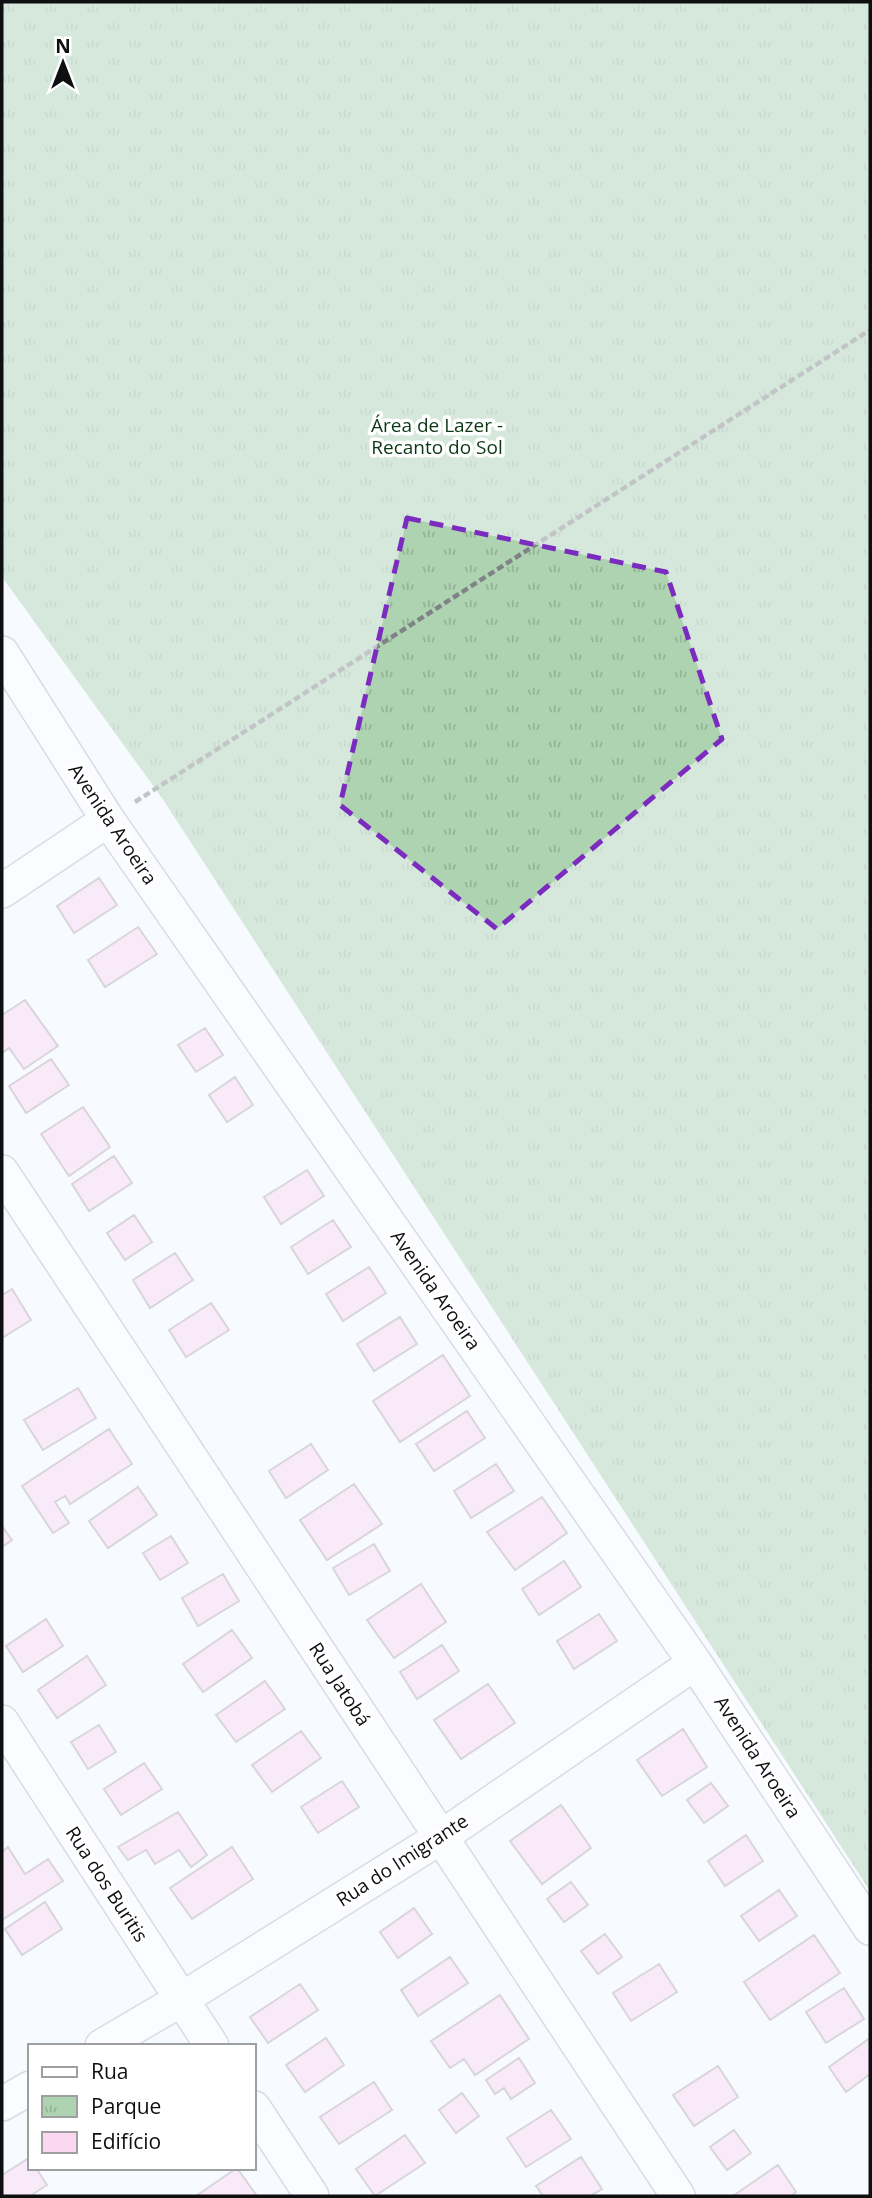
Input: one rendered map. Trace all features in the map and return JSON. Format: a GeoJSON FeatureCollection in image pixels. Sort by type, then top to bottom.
{"type":"FeatureCollection","features":[{"type":"Feature","properties":{"kind":"street","name":"Avenida Aroeira"},"geometry":{"type":"LineString","coordinates":[[2,653],[108,820],[695,1663],[870,1928]]}},
{"type":"Feature","properties":{"kind":"street"},"geometry":{"type":"LineString","coordinates":[[2,891],[108,820]]}},
{"type":"Feature","properties":{"kind":"street","name":"Rua Jatobá"},"geometry":{"type":"LineString","coordinates":[[2,1172],[678,2196]]}},
{"type":"Feature","properties":{"kind":"street","name":"Rua do Imigrante"},"geometry":{"type":"LineString","coordinates":[[105,2044],[441,1837],[695,1663]]}},
{"type":"Feature","properties":{"kind":"street","name":"Rua dos Buritis"},"geometry":{"type":"LineString","coordinates":[[2,1722],[211,2044]]}},
{"type":"Feature","properties":{"kind":"street"},"geometry":{"type":"LineString","coordinates":[[2,2104],[28,2089]]}},
{"type":"Feature","properties":{"kind":"street"},"geometry":{"type":"LineString","coordinates":[[256,2112],[312,2196]]}},
{"type":"Feature","properties":{"kind":"path"},"geometry":{"type":"LineString","coordinates":[[108,820],[870,330]]}},
{"type":"Feature","properties":{"kind":"highlighted area"},"geometry":{"type":"Polygon","coordinates":[[[407,518],[666,572],[722,739],[497,929],[340,805],[407,518]]]}},
{"type":"Feature","properties":{"kind":"green space","name":"Área de Lazer - Recanto do Sol"},"geometry":{"type":"Polygon","coordinates":[[[2,2],[870,2],[870,1891],[162,798],[2,577],[2,2]]]}},
{"type":"Feature","properties":{"kind":"building"},"geometry":{"type":"Polygon","coordinates":[[[99,878],[117,905],[74,933],[57,906],[99,878]]]}},
{"type":"Feature","properties":{"kind":"building"},"geometry":{"type":"Polygon","coordinates":[[[138,927],[157,954],[105,987],[88,960],[138,927]]]}},
{"type":"Feature","properties":{"kind":"building"},"geometry":{"type":"Polygon","coordinates":[[[25,1000],[58,1046],[24,1069],[9,1048],[2,1053],[2,1015],[25,1000]]]}},
{"type":"Feature","properties":{"kind":"building"},"geometry":{"type":"Polygon","coordinates":[[[205,1028],[223,1055],[196,1072],[178,1045],[205,1028]]]}},
{"type":"Feature","properties":{"kind":"building"},"geometry":{"type":"Polygon","coordinates":[[[51,1059],[69,1085],[26,1113],[9,1086],[51,1059]]]}},
{"type":"Feature","properties":{"kind":"building"},"geometry":{"type":"Polygon","coordinates":[[[235,1077],[253,1105],[227,1122],[209,1095],[235,1077]]]}},
{"type":"Feature","properties":{"kind":"building"},"geometry":{"type":"Polygon","coordinates":[[[83,1107],[110,1147],[69,1176],[41,1134],[83,1107]]]}},
{"type":"Feature","properties":{"kind":"building"},"geometry":{"type":"Polygon","coordinates":[[[114,1156],[132,1183],[89,1211],[72,1184],[114,1156]]]}},
{"type":"Feature","properties":{"kind":"building"},"geometry":{"type":"Polygon","coordinates":[[[307,1170],[324,1196],[281,1224],[264,1197],[307,1170]]]}},
{"type":"Feature","properties":{"kind":"building"},"geometry":{"type":"Polygon","coordinates":[[[134,1215],[152,1242],[125,1260],[107,1233],[134,1215]]]}},
{"type":"Feature","properties":{"kind":"building"},"geometry":{"type":"Polygon","coordinates":[[[333,1220],[351,1247],[308,1274],[291,1247],[333,1220]]]}},
{"type":"Feature","properties":{"kind":"building"},"geometry":{"type":"Polygon","coordinates":[[[175,1253],[193,1280],[150,1308],[133,1280],[175,1253]]]}},
{"type":"Feature","properties":{"kind":"building"},"geometry":{"type":"Polygon","coordinates":[[[369,1267],[386,1293],[343,1321],[326,1294],[369,1267]]]}},
{"type":"Feature","properties":{"kind":"building"},"geometry":{"type":"Polygon","coordinates":[[[12,1289],[31,1320],[2,1338],[2,1295],[12,1289]]]}},
{"type":"Feature","properties":{"kind":"building"},"geometry":{"type":"Polygon","coordinates":[[[211,1303],[229,1330],[186,1357],[169,1330],[211,1303]]]}},
{"type":"Feature","properties":{"kind":"building"},"geometry":{"type":"Polygon","coordinates":[[[400,1317],[417,1344],[374,1371],[357,1344],[400,1317]]]}},
{"type":"Feature","properties":{"kind":"building"},"geometry":{"type":"Polygon","coordinates":[[[443,1355],[470,1396],[400,1442],[373,1401],[443,1355]]]}},
{"type":"Feature","properties":{"kind":"building"},"geometry":{"type":"Polygon","coordinates":[[[78,1388],[96,1418],[43,1450],[24,1420],[78,1388]]]}},
{"type":"Feature","properties":{"kind":"building"},"geometry":{"type":"Polygon","coordinates":[[[467,1411],[485,1438],[434,1471],[416,1444],[467,1411]]]}},
{"type":"Feature","properties":{"kind":"building"},"geometry":{"type":"Polygon","coordinates":[[[109,1429],[132,1464],[70,1504],[65,1496],[55,1502],[69,1523],[53,1533],[22,1486],[109,1429]]]}},
{"type":"Feature","properties":{"kind":"building"},"geometry":{"type":"Polygon","coordinates":[[[311,1444],[328,1470],[286,1498],[269,1471],[311,1444]]]}},
{"type":"Feature","properties":{"kind":"building"},"geometry":{"type":"Polygon","coordinates":[[[496,1464],[514,1491],[471,1518],[454,1491],[496,1464]]]}},
{"type":"Feature","properties":{"kind":"building"},"geometry":{"type":"Polygon","coordinates":[[[354,1484],[382,1524],[327,1560],[300,1520],[354,1484]]]}},
{"type":"Feature","properties":{"kind":"building"},"geometry":{"type":"Polygon","coordinates":[[[138,1487],[157,1515],[108,1548],[89,1521],[138,1487]]]}},
{"type":"Feature","properties":{"kind":"building"},"geometry":{"type":"Polygon","coordinates":[[[542,1497],[567,1533],[515,1570],[487,1532],[542,1497]]]}},
{"type":"Feature","properties":{"kind":"building"},"geometry":{"type":"Polygon","coordinates":[[[2,1526],[12,1540],[2,1547],[2,1526]]]}},
{"type":"Feature","properties":{"kind":"building"},"geometry":{"type":"Polygon","coordinates":[[[171,1536],[188,1563],[160,1580],[143,1553],[171,1536]]]}},
{"type":"Feature","properties":{"kind":"building"},"geometry":{"type":"Polygon","coordinates":[[[374,1544],[390,1571],[349,1595],[333,1568],[374,1544]]]}},
{"type":"Feature","properties":{"kind":"building"},"geometry":{"type":"Polygon","coordinates":[[[564,1561],[581,1587],[539,1615],[522,1589],[564,1561]]]}},
{"type":"Feature","properties":{"kind":"building"},"geometry":{"type":"Polygon","coordinates":[[[223,1574],[239,1601],[198,1626],[182,1598],[223,1574]]]}},
{"type":"Feature","properties":{"kind":"building"},"geometry":{"type":"Polygon","coordinates":[[[421,1584],[446,1622],[394,1658],[367,1620],[421,1584]]]}},
{"type":"Feature","properties":{"kind":"building"},"geometry":{"type":"Polygon","coordinates":[[[599,1614],[617,1641],[574,1669],[557,1641],[599,1614]]]}},
{"type":"Feature","properties":{"kind":"building"},"geometry":{"type":"Polygon","coordinates":[[[46,1619],[63,1646],[23,1672],[6,1646],[46,1619]]]}},
{"type":"Feature","properties":{"kind":"building"},"geometry":{"type":"Polygon","coordinates":[[[232,1630],[252,1658],[203,1692],[183,1664],[232,1630]]]}},
{"type":"Feature","properties":{"kind":"building"},"geometry":{"type":"Polygon","coordinates":[[[442,1645],[459,1671],[417,1699],[400,1672],[442,1645]]]}},
{"type":"Feature","properties":{"kind":"building"},"geometry":{"type":"Polygon","coordinates":[[[87,1656],[106,1685],[57,1718],[38,1690],[87,1656]]]}},
{"type":"Feature","properties":{"kind":"building"},"geometry":{"type":"Polygon","coordinates":[[[265,1681],[285,1709],[236,1742],[216,1715],[265,1681]]]}},
{"type":"Feature","properties":{"kind":"building"},"geometry":{"type":"Polygon","coordinates":[[[488,1684],[515,1723],[461,1759],[434,1720],[488,1684]]]}},
{"type":"Feature","properties":{"kind":"building"},"geometry":{"type":"Polygon","coordinates":[[[99,1725],[116,1752],[88,1769],[71,1742],[99,1725]]]}},
{"type":"Feature","properties":{"kind":"building"},"geometry":{"type":"Polygon","coordinates":[[[683,1729],[707,1767],[662,1796],[637,1760],[683,1729]]]}},
{"type":"Feature","properties":{"kind":"building"},"geometry":{"type":"Polygon","coordinates":[[[301,1731],[321,1758],[272,1792],[252,1765],[301,1731]]]}},
{"type":"Feature","properties":{"kind":"building"},"geometry":{"type":"Polygon","coordinates":[[[144,1763],[162,1789],[121,1815],[104,1789],[144,1763]]]}},
{"type":"Feature","properties":{"kind":"building"},"geometry":{"type":"Polygon","coordinates":[[[342,1781],[359,1807],[318,1833],[301,1807],[342,1781]]]}},
{"type":"Feature","properties":{"kind":"building"},"geometry":{"type":"Polygon","coordinates":[[[711,1783],[728,1806],[704,1823],[687,1800],[711,1783]]]}},
{"type":"Feature","properties":{"kind":"building"},"geometry":{"type":"Polygon","coordinates":[[[561,1805],[591,1848],[542,1884],[510,1841],[561,1805]]]}},
{"type":"Feature","properties":{"kind":"building"},"geometry":{"type":"Polygon","coordinates":[[[178,1812],[207,1855],[191,1867],[179,1850],[155,1864],[146,1850],[128,1860],[118,1847],[178,1812]]]}},
{"type":"Feature","properties":{"kind":"building"},"geometry":{"type":"Polygon","coordinates":[[[746,1835],[763,1861],[725,1886],[708,1861],[746,1835]]]}},
{"type":"Feature","properties":{"kind":"building"},"geometry":{"type":"Polygon","coordinates":[[[8,1847],[25,1874],[48,1859],[63,1881],[2,1920],[2,1852],[8,1847]]]}},
{"type":"Feature","properties":{"kind":"building"},"geometry":{"type":"Polygon","coordinates":[[[232,1847],[253,1879],[192,1919],[170,1888],[232,1847]]]}},
{"type":"Feature","properties":{"kind":"building"},"geometry":{"type":"Polygon","coordinates":[[[571,1882],[588,1905],[564,1922],[547,1899],[571,1882]]]}},
{"type":"Feature","properties":{"kind":"building"},"geometry":{"type":"Polygon","coordinates":[[[779,1890],[797,1916],[759,1941],[741,1916],[779,1890]]]}},
{"type":"Feature","properties":{"kind":"building"},"geometry":{"type":"Polygon","coordinates":[[[45,1902],[62,1929],[22,1955],[5,1929],[45,1902]]]}},
{"type":"Feature","properties":{"kind":"building"},"geometry":{"type":"Polygon","coordinates":[[[414,1908],[432,1934],[398,1958],[380,1932],[414,1908]]]}},
{"type":"Feature","properties":{"kind":"building"},"geometry":{"type":"Polygon","coordinates":[[[605,1934],[622,1957],[598,1974],[581,1951],[605,1934]]]}},
{"type":"Feature","properties":{"kind":"building"},"geometry":{"type":"Polygon","coordinates":[[[814,1935],[840,1973],[770,2020],[744,1982],[814,1935]]]}},
{"type":"Feature","properties":{"kind":"building"},"geometry":{"type":"Polygon","coordinates":[[[450,1957],[468,1983],[418,2016],[401,1990],[450,1957]]]}},
{"type":"Feature","properties":{"kind":"building"},"geometry":{"type":"Polygon","coordinates":[[[659,1964],[677,1992],[631,2021],[613,1993],[659,1964]]]}},
{"type":"Feature","properties":{"kind":"building"},"geometry":{"type":"Polygon","coordinates":[[[300,1984],[318,2010],[268,2043],[250,2017],[300,1984]]]}},
{"type":"Feature","properties":{"kind":"building"},"geometry":{"type":"Polygon","coordinates":[[[844,1988],[864,2019],[826,2043],[806,2012],[844,1988]]]}},
{"type":"Feature","properties":{"kind":"building"},"geometry":{"type":"Polygon","coordinates":[[[500,1995],[529,2039],[475,2075],[464,2059],[450,2068],[431,2041],[500,1995]]]}},
{"type":"Feature","properties":{"kind":"building"},"geometry":{"type":"Polygon","coordinates":[[[326,2038],[344,2065],[305,2092],[286,2065],[326,2038]]]}},
{"type":"Feature","properties":{"kind":"building"},"geometry":{"type":"Polygon","coordinates":[[[870,2038],[870,2074],[846,2092],[829,2067],[870,2038]]]}},
{"type":"Feature","properties":{"kind":"building"},"geometry":{"type":"Polygon","coordinates":[[[519,2058],[535,2083],[511,2099],[504,2088],[495,2094],[486,2080],[519,2058]]]}},
{"type":"Feature","properties":{"kind":"building"},"geometry":{"type":"Polygon","coordinates":[[[718,2066],[738,2097],[694,2126],[673,2095],[718,2066]]]}},
{"type":"Feature","properties":{"kind":"building"},"geometry":{"type":"Polygon","coordinates":[[[374,2082],[392,2110],[339,2144],[320,2117],[374,2082]]]}},
{"type":"Feature","properties":{"kind":"building"},"geometry":{"type":"Polygon","coordinates":[[[462,2093],[479,2116],[456,2133],[439,2110],[462,2093]]]}},
{"type":"Feature","properties":{"kind":"building"},"geometry":{"type":"Polygon","coordinates":[[[551,2110],[571,2139],[526,2167],[507,2138],[551,2110]]]}},
{"type":"Feature","properties":{"kind":"building"},"geometry":{"type":"Polygon","coordinates":[[[734,2130],[751,2153],[727,2170],[710,2147],[734,2130]]]}},
{"type":"Feature","properties":{"kind":"building"},"geometry":{"type":"Polygon","coordinates":[[[405,2135],[425,2163],[375,2196],[356,2169],[405,2135]]]}},
{"type":"Feature","properties":{"kind":"building"},"geometry":{"type":"Polygon","coordinates":[[[581,2157],[602,2189],[590,2196],[543,2196],[536,2186],[581,2157]]]}},
{"type":"Feature","properties":{"kind":"building"},"geometry":{"type":"Polygon","coordinates":[[[28,2159],[28,2170],[37,2170],[47,2185],[30,2196],[2,2196],[2,2175],[28,2159]]]}},
{"type":"Feature","properties":{"kind":"building"},"geometry":{"type":"Polygon","coordinates":[[[778,2165],[796,2192],[791,2196],[733,2196],[778,2165]]]}},
{"type":"Feature","properties":{"kind":"building"},"geometry":{"type":"Polygon","coordinates":[[[234,2170],[238,2170],[257,2196],[196,2196],[234,2170]]]}}]}
